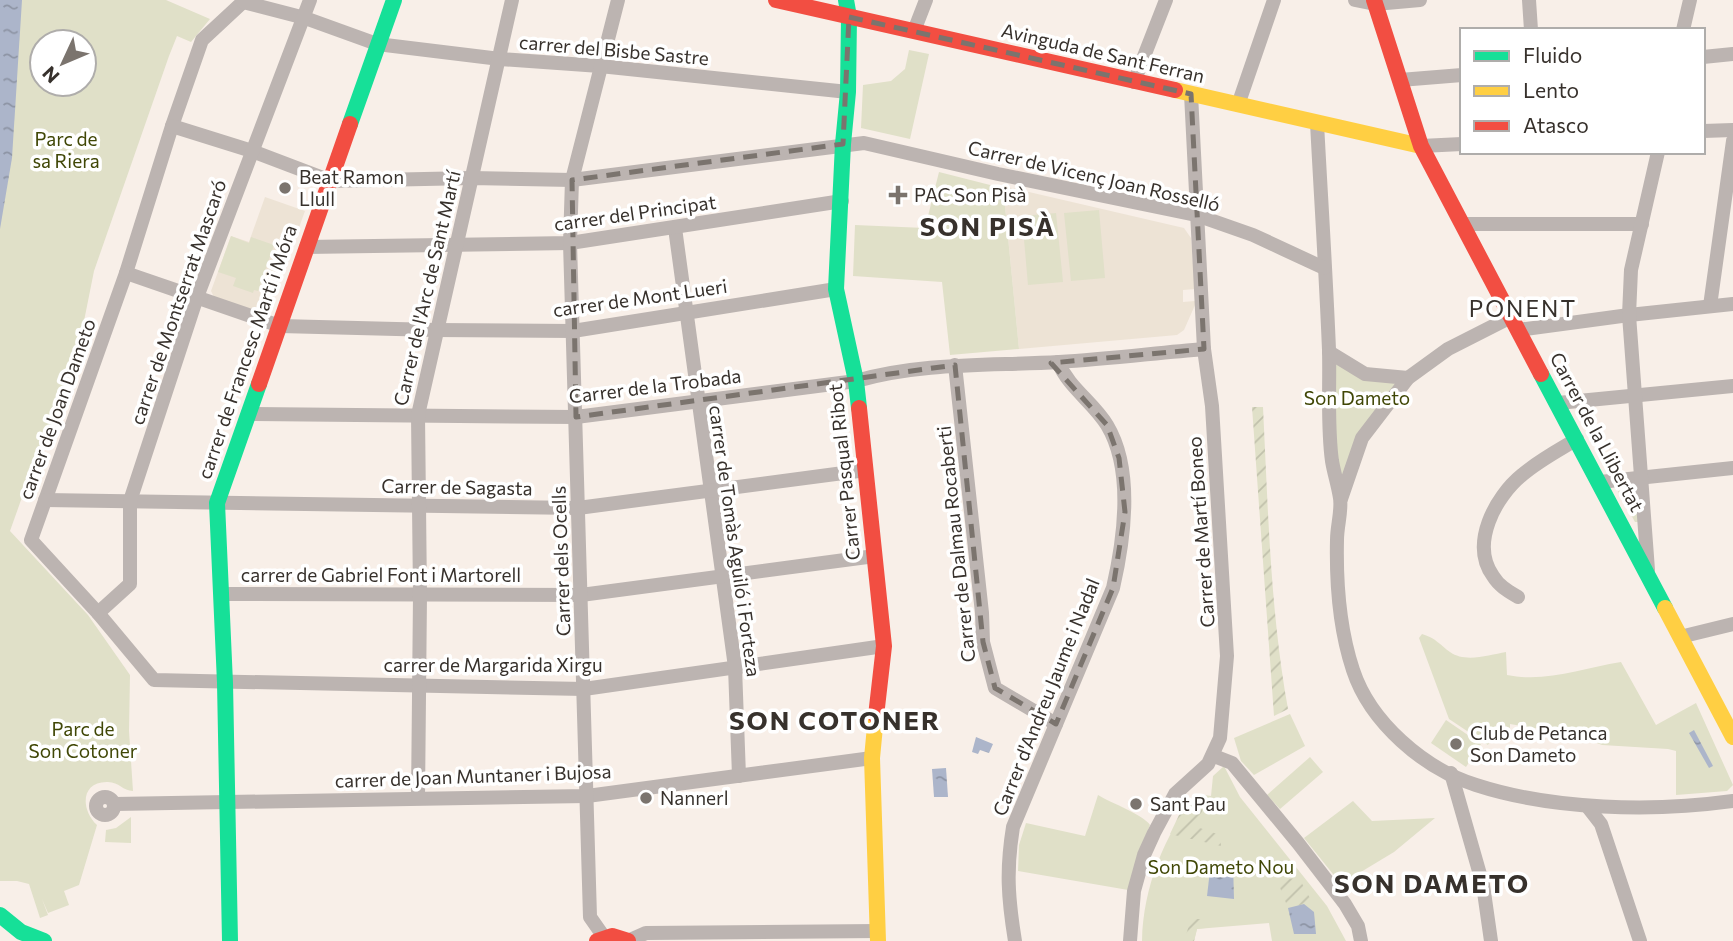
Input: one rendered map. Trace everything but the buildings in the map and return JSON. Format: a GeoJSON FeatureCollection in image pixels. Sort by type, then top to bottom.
{"type":"FeatureCollection","features":[{"type":"Feature","properties":{"kind":"street","name":"carrer de Montserrat Mascaró"},"geometry":{"type":"LineString","coordinates":[[98,614],[130,584],[130,501],[197,297],[310,0]]}},
{"type":"Feature","properties":{"kind":"street","name":"carrer de Francesc Martí i Móra"},"geometry":{"type":"LineString","coordinates":[[230,941],[225,683],[217,503],[394,0]]}},
{"type":"Feature","properties":{"kind":"street","name":"Carrer de l'Arc de Sant Martí"},"geometry":{"type":"LineString","coordinates":[[418,798],[418,415],[512,0]]}},
{"type":"Feature","properties":{"kind":"street","name":"Carrer dels Ocells"},"geometry":{"type":"LineString","coordinates":[[601,939],[590,917],[570,243],[572,180],[618,0]]}},
{"type":"Feature","properties":{"kind":"street","name":"Avinguda de Sant Ferran"},"geometry":{"type":"LineString","coordinates":[[776,0],[1421,146]]}},
{"type":"Feature","properties":{"kind":"street","name":"Carrer Pasqual Ribot"},"geometry":{"type":"LineString","coordinates":[[846,0],[849,17],[848,92],[836,289],[856,381],[884,646],[872,758],[878,936]]}},
{"type":"Feature","properties":{"kind":"street"},"geometry":{"type":"LineString","coordinates":[[914,31],[926,0]]}},
{"type":"Feature","properties":{"kind":"street"},"geometry":{"type":"LineString","coordinates":[[1134,82],[1166,0]]}},
{"type":"Feature","properties":{"kind":"street"},"geometry":{"type":"LineString","coordinates":[[1238,105],[1274,0]]}},
{"type":"Feature","properties":{"kind":"street"},"geometry":{"type":"LineString","coordinates":[[1355,0],[1420,0]]}},
{"type":"Feature","properties":{"kind":"street"},"geometry":{"type":"LineString","coordinates":[[1529,0],[1531,28]]}},
{"type":"Feature","properties":{"kind":"street"},"geometry":{"type":"LineString","coordinates":[[1683,28],[1690,0]]}},
{"type":"Feature","properties":{"kind":"street","name":"carrer del Bisbe Sastre"},"geometry":{"type":"LineString","coordinates":[[244,1],[305,18],[377,44],[500,59],[600,66],[848,92]]}},
{"type":"Feature","properties":{"kind":"street","name":"carrer de Joan Dameto"},"geometry":{"type":"LineString","coordinates":[[225,683],[154,680],[31,540],[126,273],[202,40],[244,1]]}},
{"type":"Feature","properties":{"kind":"street","name":"Carrer de la Llibertat"},"geometry":{"type":"LineString","coordinates":[[1374,2],[1421,146],[1733,737]]}},
{"type":"Feature","properties":{"kind":"street"},"geometry":{"type":"LineString","coordinates":[[1705,57],[1733,54]]}},
{"type":"Feature","properties":{"kind":"street"},"geometry":{"type":"LineString","coordinates":[[1400,80],[1460,75]]}},
{"type":"Feature","properties":{"kind":"street","name":"Carrer de Martí Boneo"},"geometry":{"type":"LineString","coordinates":[[1191,94],[1204,349],[1212,407],[1227,656],[1220,738],[1214,756]]}},
{"type":"Feature","properties":{"kind":"street"},"geometry":{"type":"LineString","coordinates":[[1317,123],[1329,352],[1328,400],[1332,461],[1340,501]]}},
{"type":"Feature","properties":{"kind":"street"},"geometry":{"type":"LineString","coordinates":[[172,126],[252,150],[331,181]]}},
{"type":"Feature","properties":{"kind":"street"},"geometry":{"type":"LineString","coordinates":[[1705,131],[1733,130]]}},
{"type":"Feature","properties":{"kind":"street"},"geometry":{"type":"LineString","coordinates":[[1710,306],[1728,213],[1733,141]]}},
{"type":"Feature","properties":{"kind":"street","name":"Carrer de Vicenç Joan Rosselló"},"geometry":{"type":"LineString","coordinates":[[331,181],[471,178],[572,180],[864,143],[1196,215],[1253,235],[1325,268]]}},
{"type":"Feature","properties":{"kind":"street"},"geometry":{"type":"LineString","coordinates":[[1421,146],[1460,144]]}},
{"type":"Feature","properties":{"kind":"street"},"geometry":{"type":"LineString","coordinates":[[1649,577],[1629,314],[1631,270],[1658,154]]}},
{"type":"Feature","properties":{"kind":"street","name":"carrer del Principat"},"geometry":{"type":"LineString","coordinates":[[306,247],[570,243],[842,201]]}},
{"type":"Feature","properties":{"kind":"street"},"geometry":{"type":"LineString","coordinates":[[1464,224],[1642,224]]}},
{"type":"Feature","properties":{"kind":"street","name":"carrer de Tomàs Aguiló i Forteza"},"geometry":{"type":"LineString","coordinates":[[675,228],[735,667],[739,776]]}},
{"type":"Feature","properties":{"kind":"street","name":"carrer de Mont Lueri"},"geometry":{"type":"LineString","coordinates":[[126,273],[280,326],[436,330],[573,331],[836,289]]}},
{"type":"Feature","properties":{"kind":"street"},"geometry":{"type":"LineString","coordinates":[[1733,304],[1514,323],[1448,349],[1408,378],[1362,438],[1340,501],[1337,539],[1341,621],[1353,671],[1368,704],[1382,722],[1415,752],[1475,785],[1537,800],[1587,806],[1679,805],[1733,801]]}},
{"type":"Feature","properties":{"kind":"street","name":"Carrer de la Trobada"},"geometry":{"type":"LineString","coordinates":[[248,414],[576,417],[856,381],[956,365],[1058,362],[1204,349]]}},
{"type":"Feature","properties":{"kind":"street"},"geometry":{"type":"LineString","coordinates":[[1329,352],[1365,374],[1408,378]]}},
{"type":"Feature","properties":{"kind":"street","name":"Carrer d'Andreu Jaume i Nadal"},"geometry":{"type":"LineString","coordinates":[[1015,941],[1007,863],[1013,827],[1113,588],[1122,551],[1125,512],[1119,458],[1107,425],[1065,378],[1058,362]]}},
{"type":"Feature","properties":{"kind":"street","name":"Carrer de Dalmau Rocaberti"},"geometry":{"type":"LineString","coordinates":[[956,365],[983,642],[995,688],[1056,724]]}},
{"type":"Feature","properties":{"kind":"street"},"geometry":{"type":"LineString","coordinates":[[1558,404],[1733,386]]}},
{"type":"Feature","properties":{"kind":"street"},"geometry":{"type":"LineString","coordinates":[[1518,597],[1501,587],[1492,575],[1485,560],[1485,532],[1504,495],[1522,474],[1577,439]]}},
{"type":"Feature","properties":{"kind":"street"},"geometry":{"type":"LineString","coordinates":[[1600,482],[1733,468]]}},
{"type":"Feature","properties":{"kind":"street","name":"Carrer de Sagasta"},"geometry":{"type":"LineString","coordinates":[[45,500],[579,508],[866,470]]}},
{"type":"Feature","properties":{"kind":"street","name":"carrer de Gabriel Font i Martorell"},"geometry":{"type":"LineString","coordinates":[[221,594],[581,595],[874,556]]}},
{"type":"Feature","properties":{"kind":"street"},"geometry":{"type":"LineString","coordinates":[[1680,637],[1733,624]]}},
{"type":"Feature","properties":{"kind":"street","name":"carrer de Margarida Xirgu"},"geometry":{"type":"LineString","coordinates":[[225,683],[584,689],[884,646]]}},
{"type":"Feature","properties":{"kind":"street"},"geometry":{"type":"LineString","coordinates":[[1130,941],[1134,891],[1144,855],[1175,794],[1214,756],[1232,763],[1298,843],[1345,904],[1358,926],[1361,941]]}},
{"type":"Feature","properties":{"kind":"street","name":"carrer de Joan Muntaner i Bujosa"},"geometry":{"type":"LineString","coordinates":[[115,804],[587,796],[872,758]]}},
{"type":"Feature","properties":{"kind":"street"},"geometry":{"type":"LineString","coordinates":[[1451,774],[1483,885],[1491,941]]}},
{"type":"Feature","properties":{"kind":"street"},"geometry":{"type":"LineString","coordinates":[[1587,806],[1601,824],[1640,941]]}},
{"type":"Feature","properties":{"kind":"street"},"geometry":{"type":"LineString","coordinates":[[0,915],[21,932],[44,941]]}},
{"type":"Feature","properties":{"kind":"street"},"geometry":{"type":"LineString","coordinates":[[601,939],[616,936],[628,941],[646,933],[761,930],[878,936]]}},
{"type":"Feature","properties":{"kind":"highlighted area"},"geometry":{"type":"Polygon","coordinates":[[[849,17],[1191,94],[1204,349],[1051,363],[1107,425],[1119,458],[1125,512],[1113,588],[1056,724],[995,688],[983,642],[955,365],[576,417],[572,180],[843,144],[849,17]]]}},
{"type":"Feature","properties":{"kind":"shaded area"},"geometry":{"type":"Polygon","coordinates":[[[1003,186],[1184,228],[1191,238],[1195,289],[1183,290],[1183,302],[1195,301],[1195,305],[1184,330],[1177,335],[1019,349],[1003,186]]]}},
{"type":"Feature","properties":{"kind":"shaded area"},"geometry":{"type":"Polygon","coordinates":[[[265,197],[305,211],[267,316],[214,297],[211,291],[231,236],[249,242],[265,197]]]}},
{"type":"Feature","properties":{"kind":"green space","name":"Parc de sa Riera"},"geometry":{"type":"Polygon","coordinates":[[[0,0],[166,0],[210,19],[191,42],[177,36],[169,56],[94,271],[81,336],[30,487],[26,486],[10,531],[88,615],[130,675],[129,731],[133,791],[108,782],[92,786],[88,791],[86,804],[91,819],[97,825],[79,885],[64,891],[69,905],[48,913],[42,899],[48,915],[40,918],[29,884],[0,881],[0,0]]]}},
{"type":"Feature","properties":{"kind":"green space"},"geometry":{"type":"Polygon","coordinates":[[[909,50],[929,54],[910,139],[861,128],[863,85],[891,81],[905,69],[909,50]]]}},
{"type":"Feature","properties":{"kind":"green space","name":"SON PISÀ"},"geometry":{"type":"Polygon","coordinates":[[[939,172],[1003,186],[1019,349],[950,355],[942,282],[853,276],[855,225],[925,228],[939,172]]]}},
{"type":"Feature","properties":{"kind":"green space"},"geometry":{"type":"Polygon","coordinates":[[[1099,210],[1105,278],[1071,281],[1064,213],[1099,210]]]}},
{"type":"Feature","properties":{"kind":"green space"},"geometry":{"type":"Polygon","coordinates":[[[1056,213],[1063,282],[1028,285],[1022,216],[1056,213]]]}},
{"type":"Feature","properties":{"kind":"green space"},"geometry":{"type":"Polygon","coordinates":[[[231,236],[249,243],[251,237],[274,245],[258,291],[254,290],[253,293],[233,286],[236,278],[218,272],[231,236]]]}},
{"type":"Feature","properties":{"kind":"green space","name":"Son Dameto"},"geometry":{"type":"Polygon","coordinates":[[[1329,356],[1404,378],[1339,492],[1329,356]]]}},
{"type":"Feature","properties":{"kind":"green space"},"geometry":{"type":"Polygon","coordinates":[[[1252,407],[1263,407],[1273,596],[1288,709],[1274,716],[1252,407]]]}},
{"type":"Feature","properties":{"kind":"green space"},"geometry":{"type":"Polygon","coordinates":[[[1635,480],[1640,522],[1635,522],[1613,482],[1635,480]]]}},
{"type":"Feature","properties":{"kind":"green space"},"geometry":{"type":"Polygon","coordinates":[[[1422,634],[1463,657],[1506,652],[1507,675],[1521,677],[1550,676],[1621,662],[1656,725],[1696,703],[1733,785],[1727,791],[1676,795],[1676,751],[1668,749],[1602,745],[1576,735],[1510,724],[1510,728],[1497,723],[1488,745],[1449,719],[1419,638],[1422,634]]]}},
{"type":"Feature","properties":{"kind":"green space"},"geometry":{"type":"Polygon","coordinates":[[[1290,714],[1305,746],[1254,775],[1241,761],[1234,738],[1290,714]]]}},
{"type":"Feature","properties":{"kind":"green space","name":"Club de Petanca Son Dameto"},"geometry":{"type":"Polygon","coordinates":[[[1446,720],[1481,744],[1466,767],[1431,743],[1446,720]]]}},
{"type":"Feature","properties":{"kind":"green space"},"geometry":{"type":"Polygon","coordinates":[[[1310,757],[1323,772],[1280,809],[1267,795],[1310,757]]]}},
{"type":"Feature","properties":{"kind":"green space","name":"Son Dameto Nou"},"geometry":{"type":"Polygon","coordinates":[[[1224,766],[1240,797],[1327,906],[1346,941],[1272,941],[1269,923],[1197,929],[1194,941],[1142,941],[1146,901],[1165,845],[1197,794],[1211,796],[1213,776],[1224,766]]]}},
{"type":"Feature","properties":{"kind":"green space"},"geometry":{"type":"Polygon","coordinates":[[[1197,794],[1204,795],[1200,828],[1220,835],[1221,846],[1170,834],[1179,815],[1197,794]]]}},
{"type":"Feature","properties":{"kind":"green space"},"geometry":{"type":"Polygon","coordinates":[[[1098,795],[1134,813],[1150,825],[1138,854],[1134,891],[1018,871],[1019,845],[1026,823],[1085,836],[1098,795]]]}},
{"type":"Feature","properties":{"kind":"green space"},"geometry":{"type":"Polygon","coordinates":[[[1353,801],[1372,821],[1435,818],[1394,852],[1341,884],[1304,838],[1353,801]]]}},
{"type":"Feature","properties":{"kind":"green space"},"geometry":{"type":"Polygon","coordinates":[[[131,817],[131,843],[105,842],[106,830],[116,828],[131,817]]]}},
{"type":"Feature","properties":{"kind":"green space"},"geometry":{"type":"Polygon","coordinates":[[[1299,878],[1311,900],[1288,908],[1277,880],[1299,878]]]}},
{"type":"Feature","properties":{"kind":"green space"},"geometry":{"type":"Polygon","coordinates":[[[1191,919],[1205,919],[1205,928],[1197,929],[1194,941],[1184,941],[1191,919]]]}},
{"type":"Feature","properties":{"kind":"water"},"geometry":{"type":"Polygon","coordinates":[[[0,0],[22,0],[12,158],[0,229],[0,0]]]}},
{"type":"Feature","properties":{"kind":"water"},"geometry":{"type":"Polygon","coordinates":[[[1694,730],[1713,766],[1709,768],[1689,733],[1694,730]]]}},
{"type":"Feature","properties":{"kind":"water"},"geometry":{"type":"Polygon","coordinates":[[[976,737],[993,744],[989,753],[980,750],[978,754],[972,752],[976,737]]]}},
{"type":"Feature","properties":{"kind":"water"},"geometry":{"type":"Polygon","coordinates":[[[946,768],[948,797],[934,797],[932,769],[946,768]]]}},
{"type":"Feature","properties":{"kind":"water"},"geometry":{"type":"Polygon","coordinates":[[[1211,862],[1233,863],[1234,899],[1207,896],[1211,862]]]}},
{"type":"Feature","properties":{"kind":"water"},"geometry":{"type":"Polygon","coordinates":[[[1304,904],[1314,912],[1316,934],[1294,934],[1288,908],[1304,904]]]}},
{"type":"Feature","properties":{"kind":"traffic: fast"},"geometry":{"type":"LineString","coordinates":[[350,124],[394,0]]}},
{"type":"Feature","properties":{"kind":"traffic: fast"},"geometry":{"type":"LineString","coordinates":[[846,0],[849,17],[848,92],[836,289],[856,381],[859,408]]}},
{"type":"Feature","properties":{"kind":"traffic: fast"},"geometry":{"type":"LineString","coordinates":[[1541,374],[1665,608]]}},
{"type":"Feature","properties":{"kind":"traffic: fast"},"geometry":{"type":"LineString","coordinates":[[230,941],[225,683],[217,503],[259,384]]}},
{"type":"Feature","properties":{"kind":"traffic: fast"},"geometry":{"type":"LineString","coordinates":[[0,915],[21,932],[44,941]]}},
{"type":"Feature","properties":{"kind":"traffic: slow"},"geometry":{"type":"LineString","coordinates":[[1175,90],[1421,146]]}},
{"type":"Feature","properties":{"kind":"traffic: slow"},"geometry":{"type":"LineString","coordinates":[[1665,608],[1733,737]]}},
{"type":"Feature","properties":{"kind":"traffic: slow"},"geometry":{"type":"LineString","coordinates":[[876,716],[872,758],[878,941]]}},
{"type":"Feature","properties":{"kind":"traffic: jam"},"geometry":{"type":"LineString","coordinates":[[776,0],[1175,90]]}},
{"type":"Feature","properties":{"kind":"traffic: jam"},"geometry":{"type":"LineString","coordinates":[[1374,0],[1421,146],[1541,374]]}},
{"type":"Feature","properties":{"kind":"traffic: jam"},"geometry":{"type":"LineString","coordinates":[[259,384],[350,124]]}},
{"type":"Feature","properties":{"kind":"traffic: jam"},"geometry":{"type":"LineString","coordinates":[[859,408],[884,646],[876,716]]}},
{"type":"Feature","properties":{"kind":"traffic: jam"},"geometry":{"type":"LineString","coordinates":[[597,941],[612,936],[628,941]]}},
{"type":"Feature","properties":{"kind":"place","name":"Beat Ramon Llull"},"geometry":{"type":"Point","coordinates":[285,188]}},
{"type":"Feature","properties":{"kind":"place","name":"PAC Son Pisà"},"geometry":{"type":"Point","coordinates":[898,195]}},
{"type":"Feature","properties":{"kind":"place","name":"Club de Petanca Son Dameto"},"geometry":{"type":"Point","coordinates":[1456,744]}},
{"type":"Feature","properties":{"kind":"place","name":"Nannerl"},"geometry":{"type":"Point","coordinates":[646,798]}},
{"type":"Feature","properties":{"kind":"place","name":"Sant Pau"},"geometry":{"type":"Point","coordinates":[1136,804]}},
{"type":"Feature","properties":{"kind":"district","name":"SON PISÀ"},"geometry":{"type":"Point","coordinates":[988,227]}},
{"type":"Feature","properties":{"kind":"district","name":"PONENT"},"geometry":{"type":"Point","coordinates":[1523,309]}},
{"type":"Feature","properties":{"kind":"district","name":"SON COTONER"},"geometry":{"type":"Point","coordinates":[835,721]}},
{"type":"Feature","properties":{"kind":"district","name":"SON DAMETO"},"geometry":{"type":"Point","coordinates":[1432,884]}},
{"type":"Feature","properties":{"kind":"park label","name":"Parc de Son Cotoner"},"geometry":{"type":"Point","coordinates":[83,740]}}]}
